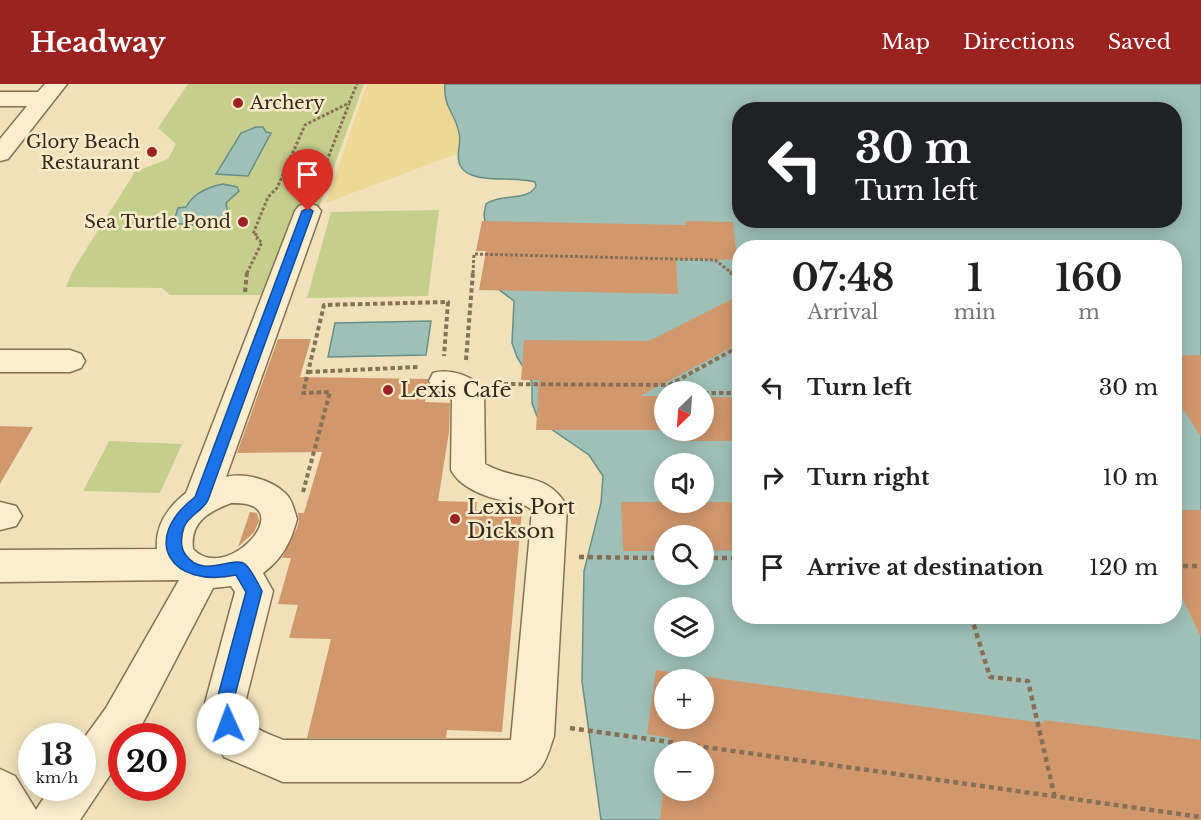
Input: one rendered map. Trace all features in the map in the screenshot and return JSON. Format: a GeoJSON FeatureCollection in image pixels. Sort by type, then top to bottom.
{"type":"FeatureCollection","features":[{"type":"Feature","properties":{"kind":"lane"},"geometry":{"type":"LineString","coordinates":[[0,98],[10,84]]}},
{"type":"Feature","properties":{"kind":"lane"},"geometry":{"type":"LineString","coordinates":[[0,98],[50,91]]}},
{"type":"Feature","properties":{"kind":"lane"},"geometry":{"type":"LineString","coordinates":[[0,154],[50,91]]}},
{"type":"Feature","properties":{"kind":"lane"},"geometry":{"type":"LineString","coordinates":[[201,500],[308,211]]}},
{"type":"Feature","properties":{"kind":"lane"},"geometry":{"type":"LineString","coordinates":[[0,361],[70,361]]}},
{"type":"Feature","properties":{"kind":"lane"},"geometry":{"type":"LineString","coordinates":[[0,566],[209,568],[260,557],[274,541],[281,518],[271,498],[261,492],[247,489],[216,493],[201,500],[187,511],[177,525],[174,539],[175,552],[209,568],[254,591],[225,703],[228,724],[238,742],[283,760],[520,760],[528,753],[533,736],[549,507],[542,496],[524,489],[505,487],[481,478],[468,470],[468,391],[436,372]]}},
{"type":"Feature","properties":{"kind":"lane"},"geometry":{"type":"LineString","coordinates":[[96,758],[122,722],[209,568]]}},
{"type":"Feature","properties":{"kind":"lane"},"geometry":{"type":"LineString","coordinates":[[0,791],[18,820]]}},
{"type":"Feature","properties":{"kind":"lane"},"geometry":{"type":"LineString","coordinates":[[54,820],[67,801]]}},
{"type":"Feature","properties":{"kind":"path"},"geometry":{"type":"LineString","coordinates":[[308,211],[349,103]]}},
{"type":"Feature","properties":{"kind":"path"},"geometry":{"type":"LineString","coordinates":[[474,254],[715,260],[732,273]]}},
{"type":"Feature","properties":{"kind":"path"},"geometry":{"type":"LineString","coordinates":[[278,508],[299,507],[330,392],[303,393],[308,372],[324,305],[448,302],[436,372],[308,372]]}},
{"type":"Feature","properties":{"kind":"path"},"geometry":{"type":"LineString","coordinates":[[675,381],[732,350]]}},
{"type":"Feature","properties":{"kind":"path"},"geometry":{"type":"LineString","coordinates":[[487,384],[654,384]]}},
{"type":"Feature","properties":{"kind":"path"},"geometry":{"type":"LineString","coordinates":[[714,393],[732,393]]}},
{"type":"Feature","properties":{"kind":"path"},"geometry":{"type":"LineString","coordinates":[[575,557],[654,558]]}},
{"type":"Feature","properties":{"kind":"path"},"geometry":{"type":"LineString","coordinates":[[714,558],[732,558]]}},
{"type":"Feature","properties":{"kind":"path"},"geometry":{"type":"LineString","coordinates":[[1182,566],[1201,566]]}},
{"type":"Feature","properties":{"kind":"path"},"geometry":{"type":"LineString","coordinates":[[973,624],[990,677],[1028,681],[1055,798]]}},
{"type":"Feature","properties":{"kind":"path"},"geometry":{"type":"LineString","coordinates":[[570,729],[1201,817]]}},
{"type":"Feature","properties":{"kind":"green space"},"geometry":{"type":"Polygon","coordinates":[[[188,84],[364,84],[287,295],[170,295],[162,288],[66,287],[73,270],[135,172],[168,159],[176,144],[158,128],[188,84]]]}},
{"type":"Feature","properties":{"kind":"green space"},"geometry":{"type":"Polygon","coordinates":[[[439,210],[428,296],[307,298],[331,212],[439,210]]]}},
{"type":"Feature","properties":{"kind":"green space"},"geometry":{"type":"Polygon","coordinates":[[[109,441],[182,444],[160,493],[83,491],[109,441]]]}},
{"type":"Feature","properties":{"kind":"sand"},"geometry":{"type":"Polygon","coordinates":[[[367,84],[445,84],[447,103],[458,133],[459,153],[326,203],[367,84]]]}},
{"type":"Feature","properties":{"kind":"water"},"geometry":{"type":"Polygon","coordinates":[[[445,84],[1201,84],[1201,820],[601,820],[582,681],[584,571],[601,503],[603,476],[589,455],[548,427],[537,416],[532,403],[532,382],[517,357],[512,343],[514,301],[493,285],[484,214],[486,204],[527,194],[536,186],[535,182],[483,178],[465,171],[459,161],[459,133],[447,105],[445,84]]]}},
{"type":"Feature","properties":{"kind":"water"},"geometry":{"type":"Polygon","coordinates":[[[256,127],[263,127],[266,132],[271,133],[248,176],[216,174],[241,133],[256,127]]]}},
{"type":"Feature","properties":{"kind":"water"},"geometry":{"type":"Polygon","coordinates":[[[223,184],[237,187],[239,191],[226,203],[229,218],[209,226],[173,224],[178,208],[186,207],[202,192],[223,184]]]}},
{"type":"Feature","properties":{"kind":"water"},"geometry":{"type":"Polygon","coordinates":[[[431,321],[426,355],[328,357],[335,323],[431,321]]]}},
{"type":"Feature","properties":{"kind":"building"},"geometry":{"type":"Polygon","coordinates":[[[482,221],[686,225],[685,221],[732,222],[735,240],[732,240],[732,260],[676,259],[678,294],[479,290],[486,251],[476,251],[482,221]]]}},
{"type":"Feature","properties":{"kind":"building"},"geometry":{"type":"Polygon","coordinates":[[[732,299],[732,347],[668,381],[654,381],[654,389],[640,396],[654,396],[654,430],[536,430],[539,380],[521,380],[524,340],[649,341],[732,299]]]}},
{"type":"Feature","properties":{"kind":"building"},"geometry":{"type":"Polygon","coordinates":[[[278,339],[311,339],[300,377],[428,379],[425,402],[450,403],[449,432],[438,501],[477,502],[476,510],[522,511],[502,732],[447,730],[446,738],[307,738],[331,639],[289,638],[298,605],[278,604],[291,558],[282,558],[297,528],[298,513],[304,513],[322,452],[237,453],[278,339]]]}},
{"type":"Feature","properties":{"kind":"building"},"geometry":{"type":"Polygon","coordinates":[[[1201,355],[1201,437],[1182,407],[1182,356],[1201,355]]]}},
{"type":"Feature","properties":{"kind":"building"},"geometry":{"type":"Polygon","coordinates":[[[714,397],[732,397],[732,441],[714,441],[714,397]]]}},
{"type":"Feature","properties":{"kind":"building"},"geometry":{"type":"Polygon","coordinates":[[[0,426],[33,427],[0,484],[0,426]]]}},
{"type":"Feature","properties":{"kind":"building"},"geometry":{"type":"Polygon","coordinates":[[[621,502],[654,502],[654,513],[714,513],[714,502],[732,502],[732,550],[714,551],[714,525],[654,525],[654,551],[623,551],[621,502]]]}},
{"type":"Feature","properties":{"kind":"building"},"geometry":{"type":"Polygon","coordinates":[[[1182,510],[1201,510],[1201,637],[1182,598],[1182,510]]]}},
{"type":"Feature","properties":{"kind":"building"},"geometry":{"type":"Polygon","coordinates":[[[250,512],[257,513],[259,521],[254,532],[238,547],[250,512]]]}},
{"type":"Feature","properties":{"kind":"building"},"geometry":{"type":"Polygon","coordinates":[[[714,678],[1044,723],[1044,720],[1201,740],[1201,820],[660,820],[662,801],[714,801],[714,741],[670,741],[670,738],[647,734],[654,684],[654,729],[714,729],[714,678]]]}},
{"type":"Feature","properties":{"kind":"place","name":"Archery"},"geometry":{"type":"Point","coordinates":[238,103]}},
{"type":"Feature","properties":{"kind":"place","name":"Glory Beach Restaurant"},"geometry":{"type":"Point","coordinates":[152,152]}},
{"type":"Feature","properties":{"kind":"place","name":"Sea Turtle Pond"},"geometry":{"type":"Point","coordinates":[243,222]}},
{"type":"Feature","properties":{"kind":"place","name":"Lexis Cafe"},"geometry":{"type":"Point","coordinates":[388,390]}},
{"type":"Feature","properties":{"kind":"place","name":"Lexis Port Dickson"},"geometry":{"type":"Point","coordinates":[455,519]}},
{"type":"Feature","properties":{"kind":"route"},"geometry":{"type":"LineString","coordinates":[[228,724],[225,703],[254,591],[240,568],[215,573],[192,569],[183,564],[175,552],[174,539],[177,525],[187,511],[201,500],[308,211]]}}]}
